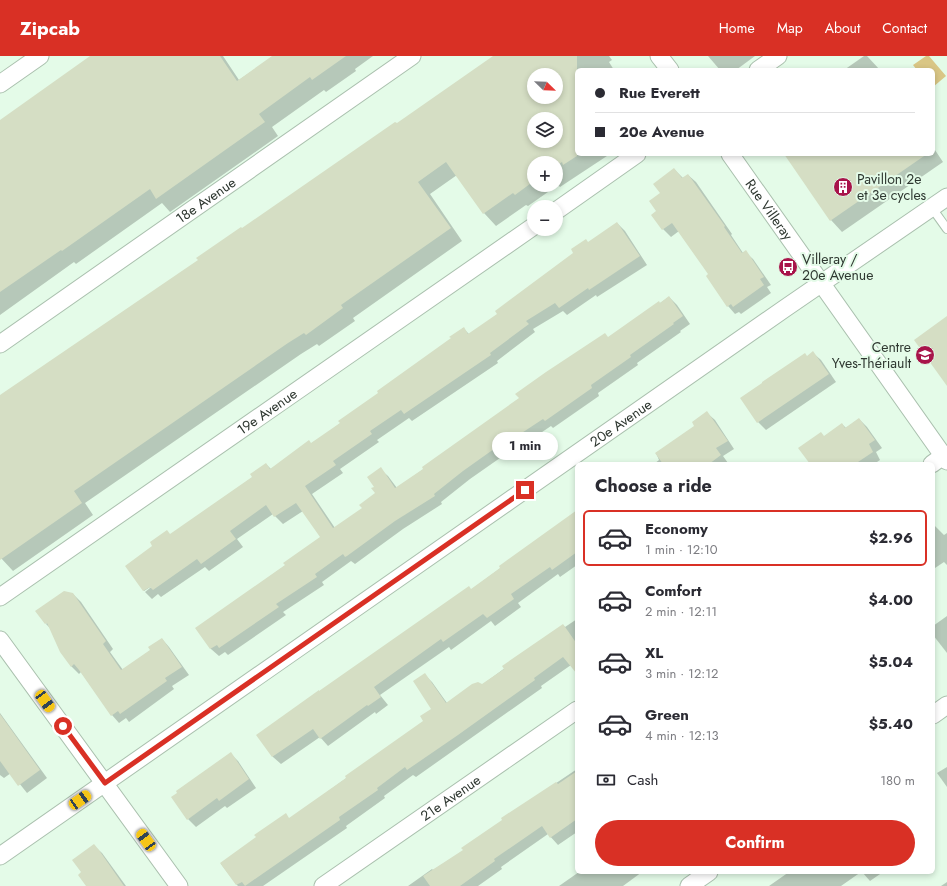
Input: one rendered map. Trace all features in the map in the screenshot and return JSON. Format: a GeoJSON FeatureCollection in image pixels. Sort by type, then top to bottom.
{"type":"FeatureCollection","features":[{"type":"Feature","properties":{"kind":"street"},"geometry":{"type":"LineString","coordinates":[[0,84],[40,56]]}},
{"type":"Feature","properties":{"kind":"street","name":"18e Avenue"},"geometry":{"type":"LineString","coordinates":[[0,344],[412,56]]}},
{"type":"Feature","properties":{"kind":"street"},"geometry":{"type":"LineString","coordinates":[[660,56],[669,68]]}},
{"type":"Feature","properties":{"kind":"street"},"geometry":{"type":"LineString","coordinates":[[761,68],[778,56]]}},
{"type":"Feature","properties":{"kind":"street"},"geometry":{"type":"LineString","coordinates":[[563,205],[634,156]]}},
{"type":"Feature","properties":{"kind":"street","name":"Rue Villeray"},"geometry":{"type":"LineString","coordinates":[[731,156],[822,283],[941,460]]}},
{"type":"Feature","properties":{"kind":"street","name":"20e Avenue"},"geometry":{"type":"LineString","coordinates":[[0,856],[947,197]]}},
{"type":"Feature","properties":{"kind":"street","name":"19e Avenue"},"geometry":{"type":"LineString","coordinates":[[0,598],[527,231]]}},
{"type":"Feature","properties":{"kind":"street"},"geometry":{"type":"LineString","coordinates":[[0,640],[179,886]]}},
{"type":"Feature","properties":{"kind":"street"},"geometry":{"type":"LineString","coordinates":[[935,714],[947,706]]}},
{"type":"Feature","properties":{"kind":"street","name":"21e Avenue"},"geometry":{"type":"LineString","coordinates":[[323,886],[575,711]]}},
{"type":"Feature","properties":{"kind":"street"},"geometry":{"type":"LineString","coordinates":[[689,886],[706,874]]}},
{"type":"Feature","properties":{"kind":"lane"},"geometry":{"type":"LineString","coordinates":[[932,208],[947,229]]}},
{"type":"Feature","properties":{"kind":"shaded area"},"geometry":{"type":"Polygon","coordinates":[[[926,56],[929,56],[946,76],[935,85],[935,68],[915,68],[913,65],[926,56]]]}},
{"type":"Feature","properties":{"kind":"building"},"geometry":{"type":"Polygon","coordinates":[[[90,56],[220,56],[237,81],[272,56],[346,56],[312,80],[310,77],[259,114],[265,122],[156,199],[150,189],[62,251],[61,250],[0,292],[0,120],[90,56]]]}},
{"type":"Feature","properties":{"kind":"building"},"geometry":{"type":"Polygon","coordinates":[[[493,56],[577,56],[577,68],[575,68],[575,156],[577,156],[563,165],[563,156],[527,156],[527,186],[515,195],[513,193],[483,214],[446,162],[418,182],[451,228],[341,305],[343,308],[306,335],[304,333],[288,343],[74,491],[82,503],[0,560],[0,395],[198,260],[196,258],[241,227],[242,228],[493,56]]]}},
{"type":"Feature","properties":{"kind":"building","name":"Pavillon 2e et 3e cycles"},"geometry":{"type":"Polygon","coordinates":[[[785,156],[924,156],[830,221],[785,156]]]}},
{"type":"Feature","properties":{"kind":"building"},"geometry":{"type":"Polygon","coordinates":[[[674,168],[682,178],[688,174],[725,226],[724,227],[742,253],[746,250],[764,277],[760,279],[764,285],[733,307],[731,304],[727,307],[706,276],[708,274],[672,223],[662,230],[651,215],[656,211],[649,201],[660,193],[653,184],[674,168]]]}},
{"type":"Feature","properties":{"kind":"building"},"geometry":{"type":"Polygon","coordinates":[[[617,222],[640,256],[559,308],[555,303],[526,321],[529,324],[490,353],[491,355],[404,414],[401,410],[370,431],[372,434],[333,461],[336,465],[305,486],[333,528],[362,508],[359,505],[375,493],[371,488],[374,487],[367,477],[381,467],[395,488],[519,398],[515,394],[546,372],[605,333],[608,337],[659,301],[660,303],[669,296],[683,316],[630,355],[631,357],[591,385],[592,388],[545,421],[543,419],[502,446],[501,444],[463,471],[434,494],[435,496],[395,521],[347,556],[345,557],[343,554],[315,574],[317,577],[276,604],[279,607],[219,648],[217,645],[210,649],[195,628],[285,565],[283,563],[320,537],[296,503],[274,517],[266,505],[230,531],[236,539],[201,564],[197,559],[153,590],[150,587],[143,591],[125,566],[152,546],[150,542],[167,530],[170,534],[252,477],[250,474],[266,463],[270,469],[309,440],[311,443],[340,423],[338,421],[378,393],[377,391],[451,338],[449,337],[464,327],[468,334],[497,314],[495,311],[573,253],[571,249],[586,239],[588,242],[617,222]]]}},
{"type":"Feature","properties":{"kind":"building"},"geometry":{"type":"Polygon","coordinates":[[[947,316],[947,386],[914,340],[947,316]]]}},
{"type":"Feature","properties":{"kind":"building"},"geometry":{"type":"Polygon","coordinates":[[[813,351],[829,374],[757,423],[740,398],[805,353],[807,356],[813,351]]]}},
{"type":"Feature","properties":{"kind":"building"},"geometry":{"type":"Polygon","coordinates":[[[707,411],[728,441],[716,448],[721,455],[712,462],[662,462],[655,453],[694,426],[692,422],[707,411]]]}},
{"type":"Feature","properties":{"kind":"building"},"geometry":{"type":"Polygon","coordinates":[[[859,418],[875,440],[869,444],[873,452],[858,462],[808,462],[798,448],[821,432],[824,436],[842,423],[845,428],[859,418]]]}},
{"type":"Feature","properties":{"kind":"building"},"geometry":{"type":"Polygon","coordinates":[[[575,511],[575,553],[552,570],[550,567],[511,594],[514,599],[487,618],[483,614],[443,642],[441,639],[374,687],[381,697],[368,706],[367,705],[320,739],[313,729],[272,757],[256,735],[469,586],[471,589],[500,568],[499,566],[575,511]]]}},
{"type":"Feature","properties":{"kind":"building"},"geometry":{"type":"Polygon","coordinates":[[[64,591],[73,593],[106,641],[103,644],[121,670],[150,650],[148,647],[162,638],[182,667],[165,678],[167,681],[120,714],[118,711],[111,716],[79,670],[74,664],[71,667],[60,652],[47,623],[45,624],[35,611],[64,591]]]}},
{"type":"Feature","properties":{"kind":"building"},"geometry":{"type":"Polygon","coordinates":[[[563,624],[575,641],[575,672],[563,657],[534,678],[535,680],[458,735],[407,770],[405,767],[377,788],[378,790],[339,817],[340,820],[245,886],[242,882],[236,885],[220,863],[256,837],[254,835],[286,813],[289,818],[423,721],[420,716],[431,709],[413,681],[425,673],[446,703],[472,684],[478,682],[482,684],[504,669],[502,666],[563,624]]]}},
{"type":"Feature","properties":{"kind":"building"},"geometry":{"type":"Polygon","coordinates":[[[0,714],[40,770],[18,786],[0,761],[0,714]]]}},
{"type":"Feature","properties":{"kind":"building"},"geometry":{"type":"Polygon","coordinates":[[[231,752],[249,779],[219,801],[217,798],[187,820],[171,797],[177,793],[176,791],[231,752]]]}},
{"type":"Feature","properties":{"kind":"building"},"geometry":{"type":"Polygon","coordinates":[[[575,772],[575,820],[550,838],[542,826],[494,859],[495,861],[460,886],[430,886],[423,876],[463,850],[461,848],[502,820],[501,818],[556,782],[558,784],[575,772]]]}},
{"type":"Feature","properties":{"kind":"building"},"geometry":{"type":"Polygon","coordinates":[[[94,844],[124,886],[86,886],[78,875],[81,872],[72,860],[94,844]]]}},
{"type":"Feature","properties":{"kind":"place","name":"Pavillon 2e et 3e cycles"},"geometry":{"type":"Point","coordinates":[843,187]}},
{"type":"Feature","properties":{"kind":"place","name":"Villeray / 20e Avenue"},"geometry":{"type":"Point","coordinates":[788,267]}},
{"type":"Feature","properties":{"kind":"place","name":"Centre Yves-Thériault"},"geometry":{"type":"Point","coordinates":[925,355]}},
{"type":"Feature","properties":{"kind":"route"},"geometry":{"type":"LineString","coordinates":[[63,726],[105,783],[525,490]]}}]}
